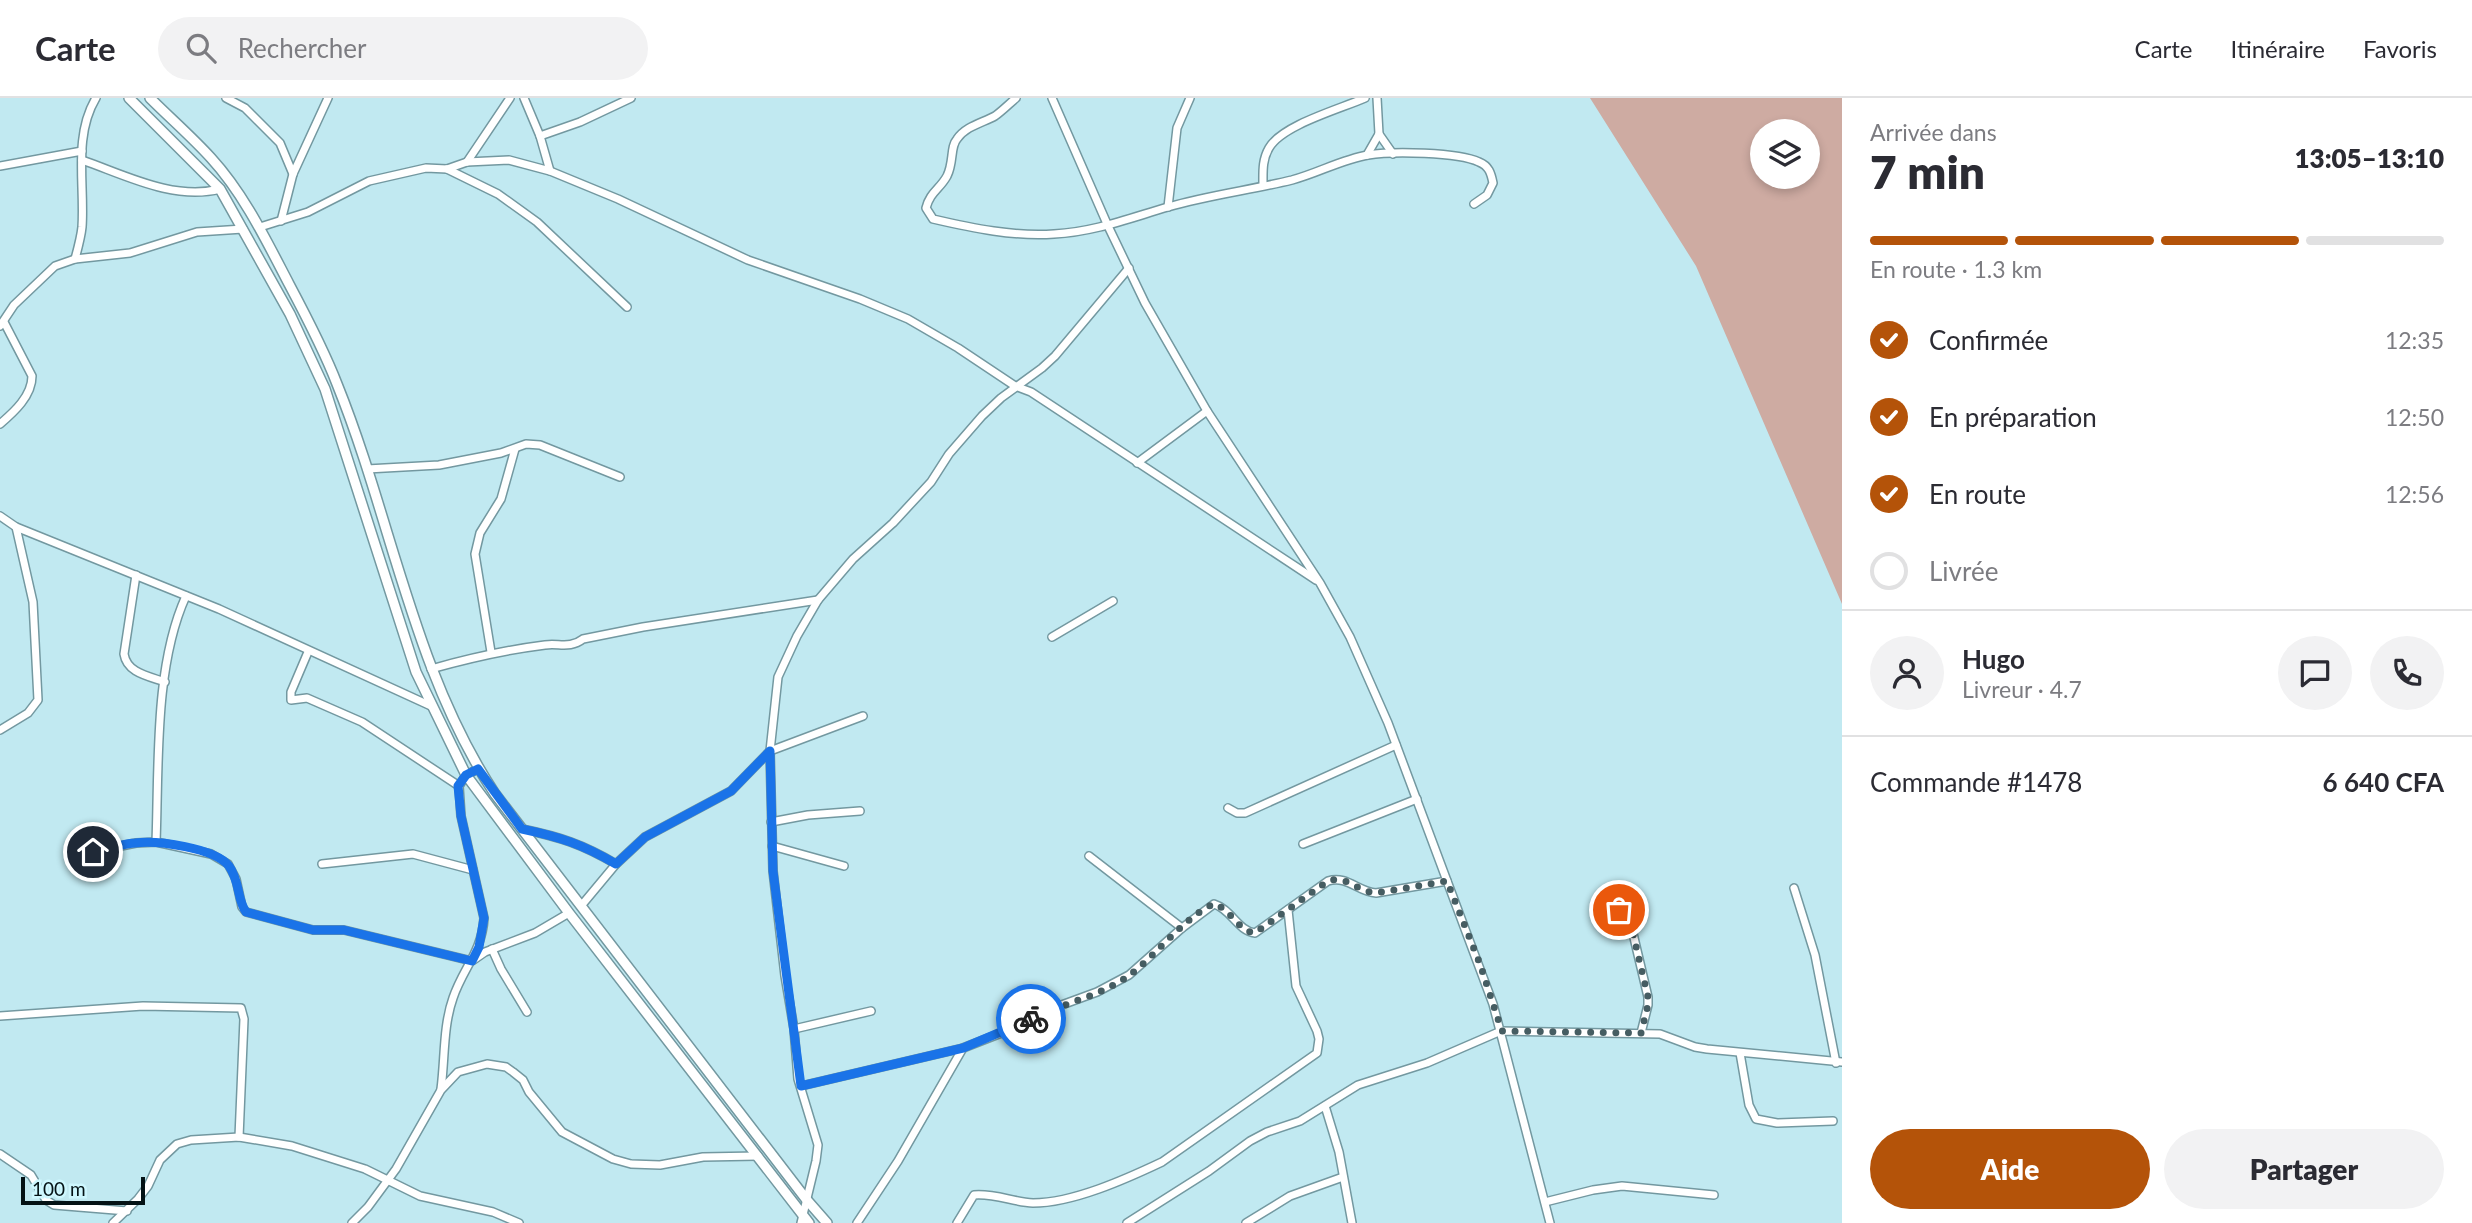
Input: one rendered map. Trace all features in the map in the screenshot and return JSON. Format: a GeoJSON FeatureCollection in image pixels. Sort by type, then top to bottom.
{"type":"FeatureCollection","features":[{"type":"Feature","properties":{"kind":"street"},"geometry":{"type":"LineString","coordinates":[[75,259],[82,228],[82,151],[91,106],[96,98]]}},
{"type":"Feature","properties":{"kind":"street"},"geometry":{"type":"LineString","coordinates":[[129,98],[220,189],[290,314],[325,389],[416,672],[466,775],[569,913],[758,1156],[804,1221]]}},
{"type":"Feature","properties":{"kind":"street"},"geometry":{"type":"LineString","coordinates":[[150,98],[211,158],[260,227],[337,384],[431,669],[478,769],[827,1223]]}},
{"type":"Feature","properties":{"kind":"street"},"geometry":{"type":"LineString","coordinates":[[226,98],[245,108],[280,144],[293,174]]}},
{"type":"Feature","properties":{"kind":"street"},"geometry":{"type":"LineString","coordinates":[[281,221],[293,174],[328,98]]}},
{"type":"Feature","properties":{"kind":"street"},"geometry":{"type":"LineString","coordinates":[[467,162],[510,98]]}},
{"type":"Feature","properties":{"kind":"street"},"geometry":{"type":"LineString","coordinates":[[524,98],[540,136],[550,171]]}},
{"type":"Feature","properties":{"kind":"street"},"geometry":{"type":"LineString","coordinates":[[540,136],[580,122],[631,98]]}},
{"type":"Feature","properties":{"kind":"street"},"geometry":{"type":"LineString","coordinates":[[1016,98],[995,116],[971,127],[957,138],[953,147],[953,163],[945,180],[929,197],[926,208],[933,219],[1016,234],[1055,234],[1108,226],[1168,207],[1293,180],[1367,155],[1394,154],[1457,156],[1480,162],[1490,170],[1493,183],[1487,195],[1475,204]]}},
{"type":"Feature","properties":{"kind":"street"},"geometry":{"type":"LineString","coordinates":[[1052,98],[1145,303],[1207,411],[1320,583],[1350,637],[1396,745],[1480,964],[1502,1031],[1550,1223]]}},
{"type":"Feature","properties":{"kind":"street"},"geometry":{"type":"LineString","coordinates":[[1168,207],[1177,128],[1190,98]]}},
{"type":"Feature","properties":{"kind":"street"},"geometry":{"type":"LineString","coordinates":[[1263,185],[1263,162],[1274,141],[1290,130],[1365,98]]}},
{"type":"Feature","properties":{"kind":"street"},"geometry":{"type":"LineString","coordinates":[[1367,155],[1379,134],[1377,98]]}},
{"type":"Feature","properties":{"kind":"street"},"geometry":{"type":"LineString","coordinates":[[1379,134],[1394,154]]}},
{"type":"Feature","properties":{"kind":"street"},"geometry":{"type":"LineString","coordinates":[[0,166],[82,151]]}},
{"type":"Feature","properties":{"kind":"street"},"geometry":{"type":"LineString","coordinates":[[82,160],[166,189],[189,194],[220,189]]}},
{"type":"Feature","properties":{"kind":"street"},"geometry":{"type":"LineString","coordinates":[[260,227],[308,212],[369,181],[426,169],[447,169],[467,162],[509,160],[550,171],[618,199],[748,260],[860,299],[908,319],[1016,386],[1031,392],[1320,583]]}},
{"type":"Feature","properties":{"kind":"street"},"geometry":{"type":"LineString","coordinates":[[447,169],[498,194],[537,222],[627,307]]}},
{"type":"Feature","properties":{"kind":"street"},"geometry":{"type":"LineString","coordinates":[[0,424],[10,416],[32,386],[32,376],[2,324],[14,306],[55,266],[75,259],[130,253],[197,232],[243,229]]}},
{"type":"Feature","properties":{"kind":"street"},"geometry":{"type":"LineString","coordinates":[[804,1221],[818,1145],[801,1086],[785,976],[772,846],[770,751],[778,677],[818,600],[853,559],[893,523],[931,482],[949,454],[982,416],[1055,356],[1129,268]]}},
{"type":"Feature","properties":{"kind":"street"},"geometry":{"type":"LineString","coordinates":[[1137,463],[1207,411]]}},
{"type":"Feature","properties":{"kind":"street"},"geometry":{"type":"LineString","coordinates":[[366,469],[439,464],[515,449],[526,444],[540,445],[620,477]]}},
{"type":"Feature","properties":{"kind":"street"},"geometry":{"type":"LineString","coordinates":[[491,652],[475,545],[501,499],[515,449]]}},
{"type":"Feature","properties":{"kind":"street"},"geometry":{"type":"LineString","coordinates":[[0,516],[16,527],[186,596],[431,705]]}},
{"type":"Feature","properties":{"kind":"street"},"geometry":{"type":"LineString","coordinates":[[0,730],[28,713],[38,700],[33,602],[16,527]]}},
{"type":"Feature","properties":{"kind":"street"},"geometry":{"type":"LineString","coordinates":[[136,575],[124,653],[125,663],[133,670],[164,682]]}},
{"type":"Feature","properties":{"kind":"street"},"geometry":{"type":"LineString","coordinates":[[156,842],[164,682],[170,639],[186,596]]}},
{"type":"Feature","properties":{"kind":"street"},"geometry":{"type":"LineString","coordinates":[[431,669],[491,652],[552,644],[567,646],[577,644],[583,639],[643,627],[818,600]]}},
{"type":"Feature","properties":{"kind":"street"},"geometry":{"type":"LineString","coordinates":[[1052,637],[1113,601]]}},
{"type":"Feature","properties":{"kind":"street"},"geometry":{"type":"LineString","coordinates":[[308,652],[291,692],[291,700],[307,698],[362,722],[458,786]]}},
{"type":"Feature","properties":{"kind":"street"},"geometry":{"type":"LineString","coordinates":[[581,906],[616,864],[645,837],[731,791],[770,751],[863,716]]}},
{"type":"Feature","properties":{"kind":"street"},"geometry":{"type":"LineString","coordinates":[[1228,808],[1237,813],[1245,813],[1396,745]]}},
{"type":"Feature","properties":{"kind":"street"},"geometry":{"type":"LineString","coordinates":[[441,1090],[447,1016],[461,979],[479,947],[484,918],[461,816],[458,786],[466,775],[478,769]]}},
{"type":"Feature","properties":{"kind":"street"},"geometry":{"type":"LineString","coordinates":[[1303,844],[1417,799]]}},
{"type":"Feature","properties":{"kind":"street"},"geometry":{"type":"LineString","coordinates":[[771,822],[807,815],[860,811]]}},
{"type":"Feature","properties":{"kind":"street"},"geometry":{"type":"LineString","coordinates":[[522,829],[585,846],[616,864]]}},
{"type":"Feature","properties":{"kind":"street"},"geometry":{"type":"LineString","coordinates":[[71,856],[136,842],[156,842],[211,854],[228,864],[236,879],[242,907],[253,915],[313,930],[344,930],[374,936],[472,961],[492,949],[535,933],[569,913]]}},
{"type":"Feature","properties":{"kind":"street"},"geometry":{"type":"LineString","coordinates":[[772,846],[844,866]]}},
{"type":"Feature","properties":{"kind":"street"},"geometry":{"type":"LineString","coordinates":[[322,864],[413,854],[473,870]]}},
{"type":"Feature","properties":{"kind":"street"},"geometry":{"type":"LineString","coordinates":[[1090,856],[1182,928]]}},
{"type":"Feature","properties":{"kind":"street"},"geometry":{"type":"LineString","coordinates":[[801,1086],[963,1048],[1120,981],[1214,904],[1221,906],[1250,933],[1255,933],[1328,881],[1335,879],[1341,879],[1369,893],[1447,881]]}},
{"type":"Feature","properties":{"kind":"street"},"geometry":{"type":"LineString","coordinates":[[1127,1223],[1209,1171],[1250,1141],[1300,1121],[1358,1085],[1427,1063],[1502,1031],[1660,1034],[1695,1047],[1839,1063],[1815,955],[1794,888]]}},
{"type":"Feature","properties":{"kind":"street"},"geometry":{"type":"LineString","coordinates":[[957,1223],[974,1195],[1044,1203],[1084,1193],[1162,1162],[1317,1053],[1317,1031],[1296,986],[1288,910]]}},
{"type":"Feature","properties":{"kind":"street"},"geometry":{"type":"LineString","coordinates":[[1619,910],[1631,925],[1648,997],[1641,1033]]}},
{"type":"Feature","properties":{"kind":"street"},"geometry":{"type":"LineString","coordinates":[[492,949],[527,1012]]}},
{"type":"Feature","properties":{"kind":"street"},"geometry":{"type":"LineString","coordinates":[[0,1016],[143,1006],[241,1008],[244,1019],[239,1137]]}},
{"type":"Feature","properties":{"kind":"street"},"geometry":{"type":"LineString","coordinates":[[794,1029],[871,1011]]}},
{"type":"Feature","properties":{"kind":"street"},"geometry":{"type":"LineString","coordinates":[[857,1223],[898,1161],[963,1048]]}},
{"type":"Feature","properties":{"kind":"street"},"geometry":{"type":"LineString","coordinates":[[1740,1053],[1749,1105],[1756,1119],[1777,1123],[1833,1121]]}},
{"type":"Feature","properties":{"kind":"street"},"geometry":{"type":"LineString","coordinates":[[352,1223],[368,1207],[411,1145],[441,1090],[458,1072],[487,1064],[506,1067],[523,1080],[529,1092],[562,1132],[613,1159],[631,1164],[660,1165],[703,1157],[758,1156]]}},
{"type":"Feature","properties":{"kind":"street"},"geometry":{"type":"LineString","coordinates":[[1325,1106],[1339,1152],[1352,1223]]}},
{"type":"Feature","properties":{"kind":"street"},"geometry":{"type":"LineString","coordinates":[[113,1223],[148,1186],[160,1160],[177,1144],[191,1140],[239,1137],[292,1146],[365,1169],[430,1199],[493,1212],[519,1223]]}},
{"type":"Feature","properties":{"kind":"street"},"geometry":{"type":"LineString","coordinates":[[0,1154],[31,1175],[46,1200],[54,1205],[127,1211]]}},
{"type":"Feature","properties":{"kind":"street"},"geometry":{"type":"LineString","coordinates":[[1245,1223],[1290,1196],[1343,1177]]}},
{"type":"Feature","properties":{"kind":"street"},"geometry":{"type":"LineString","coordinates":[[1545,1202],[1622,1186],[1714,1195]]}},
{"type":"Feature","properties":{"kind":"shaded area"},"geometry":{"type":"Polygon","coordinates":[[[1590,98],[1842,98],[1842,604],[1696,266],[1590,98]]]}},
{"type":"Feature","properties":{"kind":"way so far"},"geometry":{"type":"LineString","coordinates":[[1031,1019],[1097,992],[1129,975],[1210,905],[1221,906],[1246,931],[1255,933],[1328,881],[1335,879],[1341,879],[1369,893],[1447,881],[1480,964],[1502,1031],[1641,1033],[1648,997],[1631,925],[1619,910]]}},
{"type":"Feature","properties":{"kind":"route"},"geometry":{"type":"LineString","coordinates":[[93,852],[136,842],[156,842],[211,854],[228,864],[236,879],[242,907],[253,915],[313,930],[344,930],[374,936],[472,961],[479,947],[484,918],[461,816],[458,786],[466,775],[478,769],[522,829],[585,846],[616,864],[645,837],[731,791],[747,778],[770,751],[773,871],[801,1086],[963,1048],[1031,1019]]}}]}
